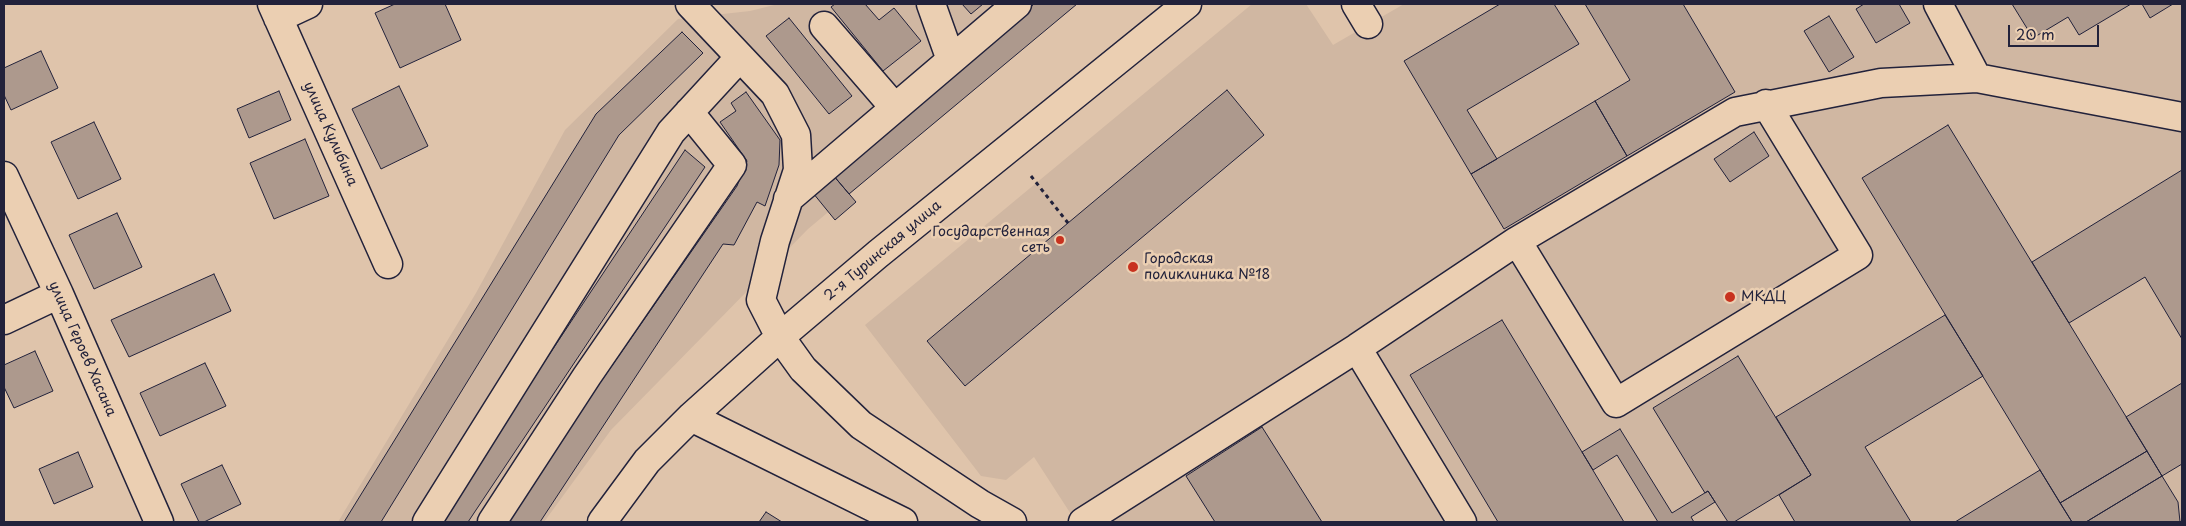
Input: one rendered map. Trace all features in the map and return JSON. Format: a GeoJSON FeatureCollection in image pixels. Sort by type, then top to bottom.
{"type":"FeatureCollection","features":[{"type":"Feature","properties":{"kind":"street"},"geometry":{"type":"LineString","coordinates":[[275,11],[308,4]]}},
{"type":"Feature","properties":{"kind":"street"},"geometry":{"type":"LineString","coordinates":[[690,4],[775,94],[796,135],[798,170],[775,241],[761,300],[780,337],[803,369],[861,425],[980,504],[1012,522]]}},
{"type":"Feature","properties":{"kind":"street"},"geometry":{"type":"LineString","coordinates":[[931,4],[951,60]]}},
{"type":"Feature","properties":{"kind":"street"},"geometry":{"type":"LineString","coordinates":[[788,199],[1017,4]]}},
{"type":"Feature","properties":{"kind":"street","name":"2-я Туринская улица"},"geometry":{"type":"LineString","coordinates":[[602,522],[647,461],[691,417],[780,337],[878,254],[1187,4]]}},
{"type":"Feature","properties":{"kind":"street"},"geometry":{"type":"LineString","coordinates":[[1938,4],[1978,78]]}},
{"type":"Feature","properties":{"kind":"street","name":"улица Кулибина"},"geometry":{"type":"LineString","coordinates":[[275,11],[388,264]]}},
{"type":"Feature","properties":{"kind":"street"},"geometry":{"type":"LineString","coordinates":[[824,26],[895,108]]}},
{"type":"Feature","properties":{"kind":"street"},"geometry":{"type":"LineString","coordinates":[[428,522],[670,132],[740,57]]}},
{"type":"Feature","properties":{"kind":"street"},"geometry":{"type":"LineString","coordinates":[[1083,522],[1357,348],[1517,241],[1735,112],[1766,104],[1882,83],[1978,78],[2182,117]]}},
{"type":"Feature","properties":{"kind":"street"},"geometry":{"type":"LineString","coordinates":[[1517,241],[1616,403],[1858,255],[1766,104]]}},
{"type":"Feature","properties":{"kind":"street"},"geometry":{"type":"LineString","coordinates":[[492,522],[587,376],[732,164],[689,112]]}},
{"type":"Feature","properties":{"kind":"street","name":"улица Героев Хасана"},"geometry":{"type":"LineString","coordinates":[[4,176],[59,294],[159,522]]}},
{"type":"Feature","properties":{"kind":"street"},"geometry":{"type":"LineString","coordinates":[[4,320],[59,294]]}},
{"type":"Feature","properties":{"kind":"street"},"geometry":{"type":"LineString","coordinates":[[1357,348],[1462,522]]}},
{"type":"Feature","properties":{"kind":"street"},"geometry":{"type":"LineString","coordinates":[[691,417],[903,522]]}},
{"type":"Feature","properties":{"kind":"path"},"geometry":{"type":"LineString","coordinates":[[1031,176],[1068,223]]}},
{"type":"Feature","properties":{"kind":"shaded area"},"geometry":{"type":"Polygon","coordinates":[[[778,4],[1077,4],[808,229],[611,430],[544,522],[338,522],[476,293],[565,130],[678,19],[750,11],[778,4]]]}},
{"type":"Feature","properties":{"kind":"shaded area","name":"МКДЦ"},"geometry":{"type":"Polygon","coordinates":[[[1252,4],[1306,4],[1333,45],[1404,4],[2182,4],[2182,522],[1076,522],[1034,457],[1006,480],[981,476],[865,325],[1252,4]]]}},
{"type":"Feature","properties":{"kind":"building"},"geometry":{"type":"Polygon","coordinates":[[[395,4],[445,4],[461,40],[400,68],[375,13],[395,4]]]}},
{"type":"Feature","properties":{"kind":"building"},"geometry":{"type":"Polygon","coordinates":[[[835,4],[865,4],[879,20],[894,8],[921,41],[883,71],[831,7],[835,4]]]}},
{"type":"Feature","properties":{"kind":"building"},"geometry":{"type":"Polygon","coordinates":[[[962,4],[983,4],[971,14],[962,4]]]}},
{"type":"Feature","properties":{"kind":"building"},"geometry":{"type":"Polygon","coordinates":[[[1034,4],[1077,4],[849,194],[833,175],[1034,4]]]}},
{"type":"Feature","properties":{"kind":"building"},"geometry":{"type":"Polygon","coordinates":[[[1500,4],[1554,4],[1579,44],[1467,110],[1497,159],[1471,174],[1404,61],[1500,4]]]}},
{"type":"Feature","properties":{"kind":"building"},"geometry":{"type":"Polygon","coordinates":[[[1585,4],[1683,4],[1735,92],[1627,156],[1595,101],[1630,80],[1585,4]]]}},
{"type":"Feature","properties":{"kind":"building"},"geometry":{"type":"Polygon","coordinates":[[[1864,4],[1899,4],[1910,23],[1876,43],[1856,9],[1864,4]]]}},
{"type":"Feature","properties":{"kind":"building"},"geometry":{"type":"Polygon","coordinates":[[[2012,4],[2131,4],[2079,35],[2068,17],[2033,38],[2012,4]]]}},
{"type":"Feature","properties":{"kind":"building"},"geometry":{"type":"Polygon","coordinates":[[[2142,4],[2173,4],[2150,18],[2142,4]]]}},
{"type":"Feature","properties":{"kind":"building"},"geometry":{"type":"Polygon","coordinates":[[[1829,16],[1854,57],[1829,72],[1804,31],[1829,16]]]}},
{"type":"Feature","properties":{"kind":"building"},"geometry":{"type":"Polygon","coordinates":[[[789,18],[852,96],[829,114],[766,36],[789,18]]]}},
{"type":"Feature","properties":{"kind":"building"},"geometry":{"type":"Polygon","coordinates":[[[682,32],[703,53],[619,135],[381,522],[344,522],[596,114],[682,32]]]}},
{"type":"Feature","properties":{"kind":"building"},"geometry":{"type":"Polygon","coordinates":[[[41,51],[58,88],[11,110],[4,95],[4,68],[41,51]]]}},
{"type":"Feature","properties":{"kind":"building"},"geometry":{"type":"Polygon","coordinates":[[[399,86],[428,146],[381,169],[352,109],[399,86]]]}},
{"type":"Feature","properties":{"kind":"building"},"geometry":{"type":"Polygon","coordinates":[[[1227,90],[1264,135],[965,386],[927,341],[1227,90]]]}},
{"type":"Feature","properties":{"kind":"building"},"geometry":{"type":"Polygon","coordinates":[[[279,91],[291,120],[249,138],[237,109],[279,91]]]}},
{"type":"Feature","properties":{"kind":"building"},"geometry":{"type":"Polygon","coordinates":[[[746,92],[780,140],[779,165],[765,206],[757,202],[734,245],[723,244],[540,522],[503,522],[737,186],[747,161],[720,122],[736,111],[731,103],[746,92]]]}},
{"type":"Feature","properties":{"kind":"building"},"geometry":{"type":"Polygon","coordinates":[[[1595,101],[1627,156],[1504,229],[1471,174],[1595,101]]]}},
{"type":"Feature","properties":{"kind":"building"},"geometry":{"type":"Polygon","coordinates":[[[94,122],[121,179],[78,199],[51,142],[94,122]]]}},
{"type":"Feature","properties":{"kind":"building"},"geometry":{"type":"Polygon","coordinates":[[[1948,125],[2147,451],[2060,503],[1862,178],[1948,125]]]}},
{"type":"Feature","properties":{"kind":"building"},"geometry":{"type":"Polygon","coordinates":[[[1754,132],[1769,156],[1730,182],[1714,159],[1754,132]]]}},
{"type":"Feature","properties":{"kind":"building"},"geometry":{"type":"Polygon","coordinates":[[[305,139],[329,196],[274,219],[250,163],[305,139]]]}},
{"type":"Feature","properties":{"kind":"building"},"geometry":{"type":"Polygon","coordinates":[[[685,150],[705,167],[468,522],[438,522],[685,150]]]}},
{"type":"Feature","properties":{"kind":"building"},"geometry":{"type":"Polygon","coordinates":[[[2182,170],[2182,339],[2145,277],[2069,323],[2032,262],[2182,170]]]}},
{"type":"Feature","properties":{"kind":"building"},"geometry":{"type":"Polygon","coordinates":[[[833,175],[856,202],[835,220],[813,193],[833,175]]]}},
{"type":"Feature","properties":{"kind":"building"},"geometry":{"type":"Polygon","coordinates":[[[117,213],[142,267],[94,289],[69,235],[117,213]]]}},
{"type":"Feature","properties":{"kind":"building"},"geometry":{"type":"Polygon","coordinates":[[[214,274],[231,311],[129,357],[111,320],[214,274]]]}},
{"type":"Feature","properties":{"kind":"building"},"geometry":{"type":"Polygon","coordinates":[[[1945,315],[1983,376],[1865,447],[1911,522],[1795,522],[1779,495],[1811,475],[1776,417],[1945,315]]]}},
{"type":"Feature","properties":{"kind":"building"},"geometry":{"type":"Polygon","coordinates":[[[1502,320],[1624,522],[1498,522],[1410,375],[1502,320]]]}},
{"type":"Feature","properties":{"kind":"building"},"geometry":{"type":"Polygon","coordinates":[[[35,351],[53,391],[14,408],[4,387],[4,365],[35,351]]]}},
{"type":"Feature","properties":{"kind":"building"},"geometry":{"type":"Polygon","coordinates":[[[1738,356],[1811,475],[1734,522],[1728,522],[1708,491],[1705,493],[1653,408],[1738,356]]]}},
{"type":"Feature","properties":{"kind":"building"},"geometry":{"type":"Polygon","coordinates":[[[205,363],[226,406],[160,436],[140,393],[205,363]]]}},
{"type":"Feature","properties":{"kind":"building"},"geometry":{"type":"Polygon","coordinates":[[[2182,383],[2182,464],[2162,476],[2126,417],[2182,383]]]}},
{"type":"Feature","properties":{"kind":"building"},"geometry":{"type":"Polygon","coordinates":[[[1262,427],[1322,522],[1215,522],[1186,476],[1262,427]]]}},
{"type":"Feature","properties":{"kind":"building"},"geometry":{"type":"Polygon","coordinates":[[[1620,429],[1672,513],[1708,491],[1715,502],[1691,517],[1694,522],[1658,522],[1617,455],[1593,470],[1582,452],[1620,429]]]}},
{"type":"Feature","properties":{"kind":"building"},"geometry":{"type":"Polygon","coordinates":[[[2147,451],[2162,476],[2086,522],[2072,522],[2060,503],[2147,451]]]}},
{"type":"Feature","properties":{"kind":"building"},"geometry":{"type":"Polygon","coordinates":[[[78,452],[93,487],[54,504],[39,469],[78,452]]]}},
{"type":"Feature","properties":{"kind":"building"},"geometry":{"type":"Polygon","coordinates":[[[222,465],[241,504],[204,522],[199,522],[181,484],[222,465]]]}},
{"type":"Feature","properties":{"kind":"building"},"geometry":{"type":"Polygon","coordinates":[[[2040,470],[2072,522],[1955,522],[2040,470]]]}},
{"type":"Feature","properties":{"kind":"building"},"geometry":{"type":"Polygon","coordinates":[[[2162,476],[2178,502],[2180,522],[2086,522],[2162,476]]]}},
{"type":"Feature","properties":{"kind":"building"},"geometry":{"type":"Polygon","coordinates":[[[766,512],[782,522],[759,522],[766,512]]]}},
{"type":"Feature","properties":{"kind":"place","name":"Государственная сеть"},"geometry":{"type":"Point","coordinates":[1060,240]}},
{"type":"Feature","properties":{"kind":"place","name":"Городская поликлиника №18"},"geometry":{"type":"Point","coordinates":[1133,267]}},
{"type":"Feature","properties":{"kind":"place","name":"МКДЦ"},"geometry":{"type":"Point","coordinates":[1730,297]}}]}
